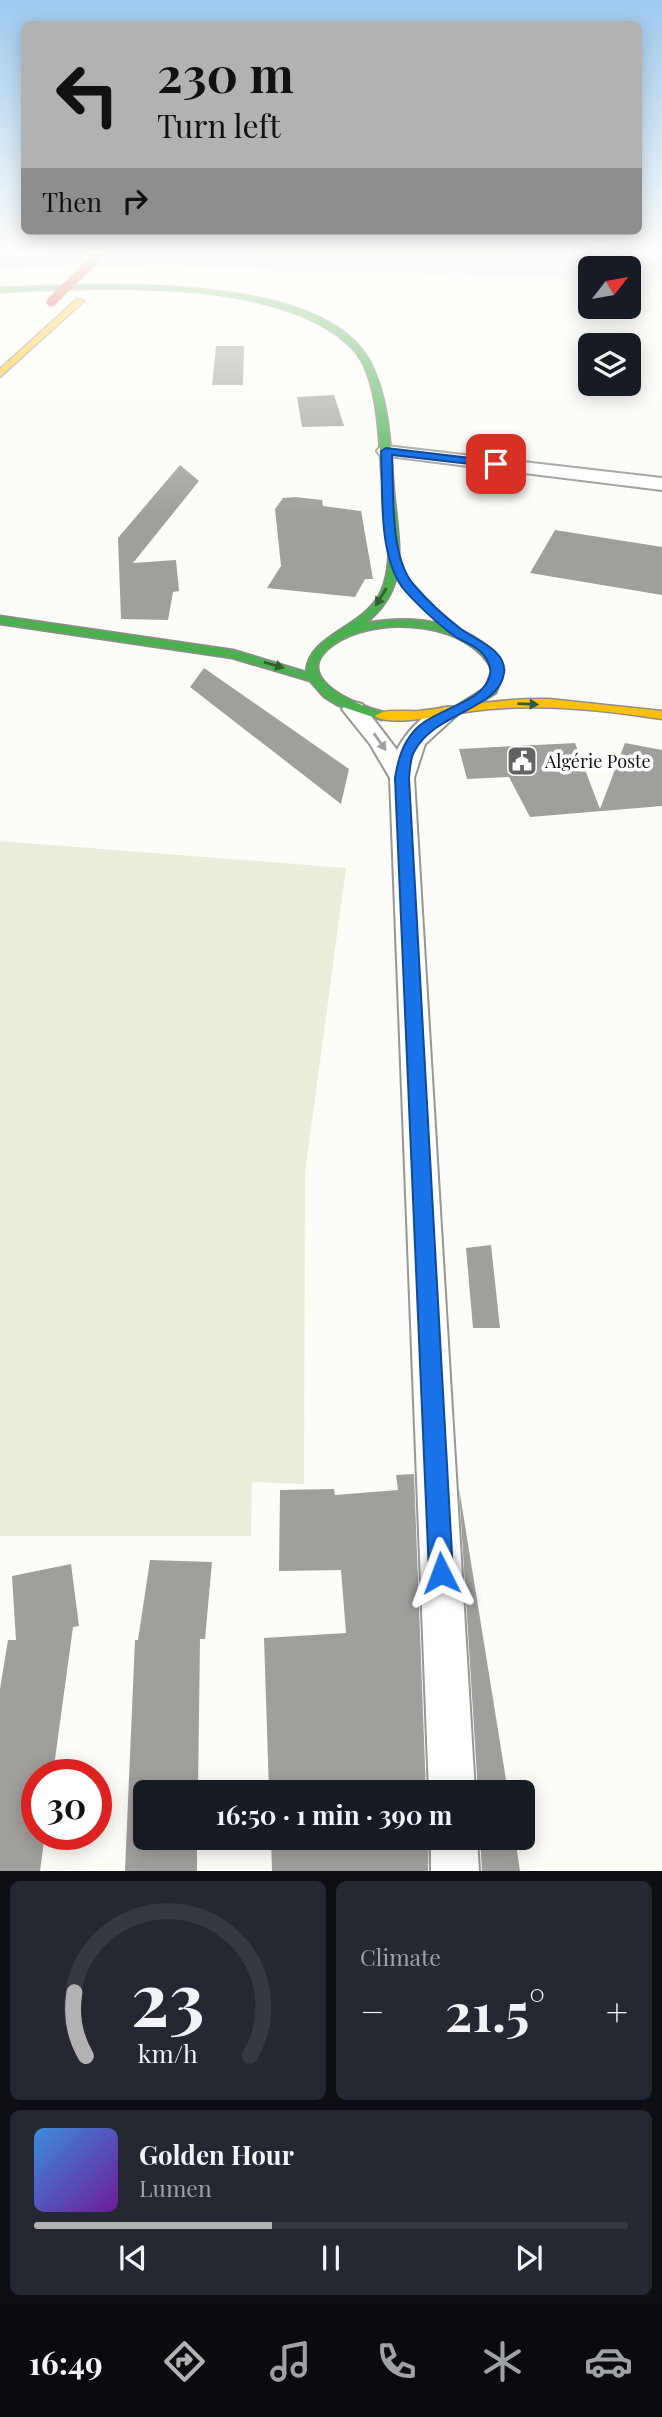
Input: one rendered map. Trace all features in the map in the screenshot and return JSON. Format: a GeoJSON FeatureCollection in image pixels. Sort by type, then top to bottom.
{"type":"FeatureCollection","features":[{"type":"Feature","properties":{"kind":"main road"},"geometry":{"type":"LineString","coordinates":[[0,374],[37,340]]}},
{"type":"Feature","properties":{"kind":"main road"},"geometry":{"type":"LineString","coordinates":[[305,645],[329,642],[349,631],[381,602],[387,592],[392,552],[386,451],[369,373],[359,349],[352,340]]}},
{"type":"Feature","properties":{"kind":"main road"},"geometry":{"type":"LineString","coordinates":[[392,552],[407,585]]}},
{"type":"Feature","properties":{"kind":"main road"},"geometry":{"type":"LineString","coordinates":[[432,610],[457,632],[486,650],[496,665],[497,674],[490,690],[473,704],[454,711]]}},
{"type":"Feature","properties":{"kind":"main road"},"geometry":{"type":"LineString","coordinates":[[0,620],[185,646],[256,660],[314,678],[328,695],[354,709],[400,718],[510,703],[582,706],[657,715]]}},
{"type":"Feature","properties":{"kind":"main road"},"geometry":{"type":"LineString","coordinates":[[349,631],[374,625],[402,623],[431,625],[457,632]]}},
{"type":"Feature","properties":{"kind":"main road"},"geometry":{"type":"LineString","coordinates":[[314,678],[313,662],[329,642]]}},
{"type":"Feature","properties":{"kind":"main road"},"geometry":{"type":"LineString","coordinates":[[185,646],[274,648]]}},
{"type":"Feature","properties":{"kind":"main road"},"geometry":{"type":"LineString","coordinates":[[496,665],[518,673]]}},
{"type":"Feature","properties":{"kind":"main road"},"geometry":{"type":"LineString","coordinates":[[552,688],[657,715]]}},
{"type":"Feature","properties":{"kind":"street"},"geometry":{"type":"LineString","coordinates":[[386,451],[662,484]]}},
{"type":"Feature","properties":{"kind":"street"},"geometry":{"type":"LineString","coordinates":[[354,709],[380,742],[402,778]]}},
{"type":"Feature","properties":{"kind":"street"},"geometry":{"type":"LineString","coordinates":[[451,1780],[402,778],[405,754],[420,732],[454,711]]}},
{"type":"Feature","properties":{"kind":"street"},"geometry":{"type":"LineString","coordinates":[[454,1850],[455,1871]]}},
{"type":"Feature","properties":{"kind":"green space"},"geometry":{"type":"Polygon","coordinates":[[[0,841],[346,868],[305,1173],[304,1484],[252,1482],[251,1536],[0,1536],[0,841]]]}},
{"type":"Feature","properties":{"kind":"building"},"geometry":{"type":"Polygon","coordinates":[[[216,346],[244,346],[243,385],[212,385],[216,346]]]}},
{"type":"Feature","properties":{"kind":"building"},"geometry":{"type":"Polygon","coordinates":[[[334,395],[344,426],[302,427],[297,397],[334,395]]]}},
{"type":"Feature","properties":{"kind":"building"},"geometry":{"type":"Polygon","coordinates":[[[180,465],[199,481],[133,563],[176,560],[179,591],[173,592],[168,620],[121,619],[118,538],[180,465]]]}},
{"type":"Feature","properties":{"kind":"building"},"geometry":{"type":"Polygon","coordinates":[[[283,498],[322,500],[323,506],[361,511],[373,579],[365,579],[355,597],[267,588],[281,566],[275,509],[283,498]]]}},
{"type":"Feature","properties":{"kind":"building"},"geometry":{"type":"Polygon","coordinates":[[[555,530],[662,547],[662,595],[530,573],[555,530]]]}},
{"type":"Feature","properties":{"kind":"building"},"geometry":{"type":"Polygon","coordinates":[[[204,668],[349,769],[341,804],[190,687],[204,668]]]}},
{"type":"Feature","properties":{"kind":"building"},"geometry":{"type":"Polygon","coordinates":[[[575,743],[600,809],[625,743],[662,750],[662,806],[530,817],[509,777],[467,779],[459,749],[575,743]]]}},
{"type":"Feature","properties":{"kind":"building"},"geometry":{"type":"Polygon","coordinates":[[[491,1245],[500,1328],[473,1328],[466,1248],[491,1245]]]}},
{"type":"Feature","properties":{"kind":"building"},"geometry":{"type":"Polygon","coordinates":[[[414,1474],[426,1780],[269,1780],[264,1638],[346,1633],[341,1570],[279,1571],[280,1490],[334,1489],[335,1495],[398,1490],[396,1475],[414,1474]]]}},
{"type":"Feature","properties":{"kind":"building"},"geometry":{"type":"Polygon","coordinates":[[[459,1488],[506,1780],[477,1780],[459,1488]]]}},
{"type":"Feature","properties":{"kind":"building"},"geometry":{"type":"Polygon","coordinates":[[[150,1560],[212,1562],[205,1639],[200,1639],[198,1780],[133,1780],[133,1850],[197,1850],[197,1871],[125,1871],[135,1640],[138,1640],[150,1560]]]}},
{"type":"Feature","properties":{"kind":"building"},"geometry":{"type":"Polygon","coordinates":[[[71,1564],[79,1626],[73,1627],[55,1759],[21,1759],[21,1850],[43,1850],[40,1871],[0,1871],[0,1689],[8,1640],[16,1640],[12,1576],[71,1564]]]}},
{"type":"Feature","properties":{"kind":"building"},"geometry":{"type":"Polygon","coordinates":[[[271,1850],[429,1850],[428,1871],[272,1871],[271,1850]]]}},
{"type":"Feature","properties":{"kind":"building"},"geometry":{"type":"Polygon","coordinates":[[[481,1850],[517,1850],[520,1871],[482,1871],[481,1850]]]}},
{"type":"Feature","properties":{"kind":"traffic: fast"},"geometry":{"type":"LineString","coordinates":[[348,340],[358,349],[366,363],[378,397],[384,435],[394,559],[384,598],[349,631]]}},
{"type":"Feature","properties":{"kind":"traffic: fast"},"geometry":{"type":"LineString","coordinates":[[0,620],[233,654],[314,678]]}},
{"type":"Feature","properties":{"kind":"traffic: fast"},"geometry":{"type":"LineString","coordinates":[[382,716],[342,702],[318,685],[313,674],[313,661],[322,648],[337,637],[380,624],[428,625],[471,639],[487,651],[498,670],[491,690],[461,709]]}},
{"type":"Feature","properties":{"kind":"traffic: slow"},"geometry":{"type":"LineString","coordinates":[[0,374],[37,340]]}},
{"type":"Feature","properties":{"kind":"traffic: slow"},"geometry":{"type":"LineString","coordinates":[[382,716],[415,715],[530,702],[587,705],[662,715]]}},
{"type":"Feature","properties":{"kind":"place","name":"Algérie Poste"},"geometry":{"type":"Point","coordinates":[522,761]}},
{"type":"Feature","properties":{"kind":"route"},"geometry":{"type":"LineString","coordinates":[[441,1573],[402,778],[405,754],[420,732],[447,713],[473,704],[483,697],[495,682],[497,674],[496,665],[486,650],[457,632],[407,585],[392,552],[386,451],[496,464]]}}]}
